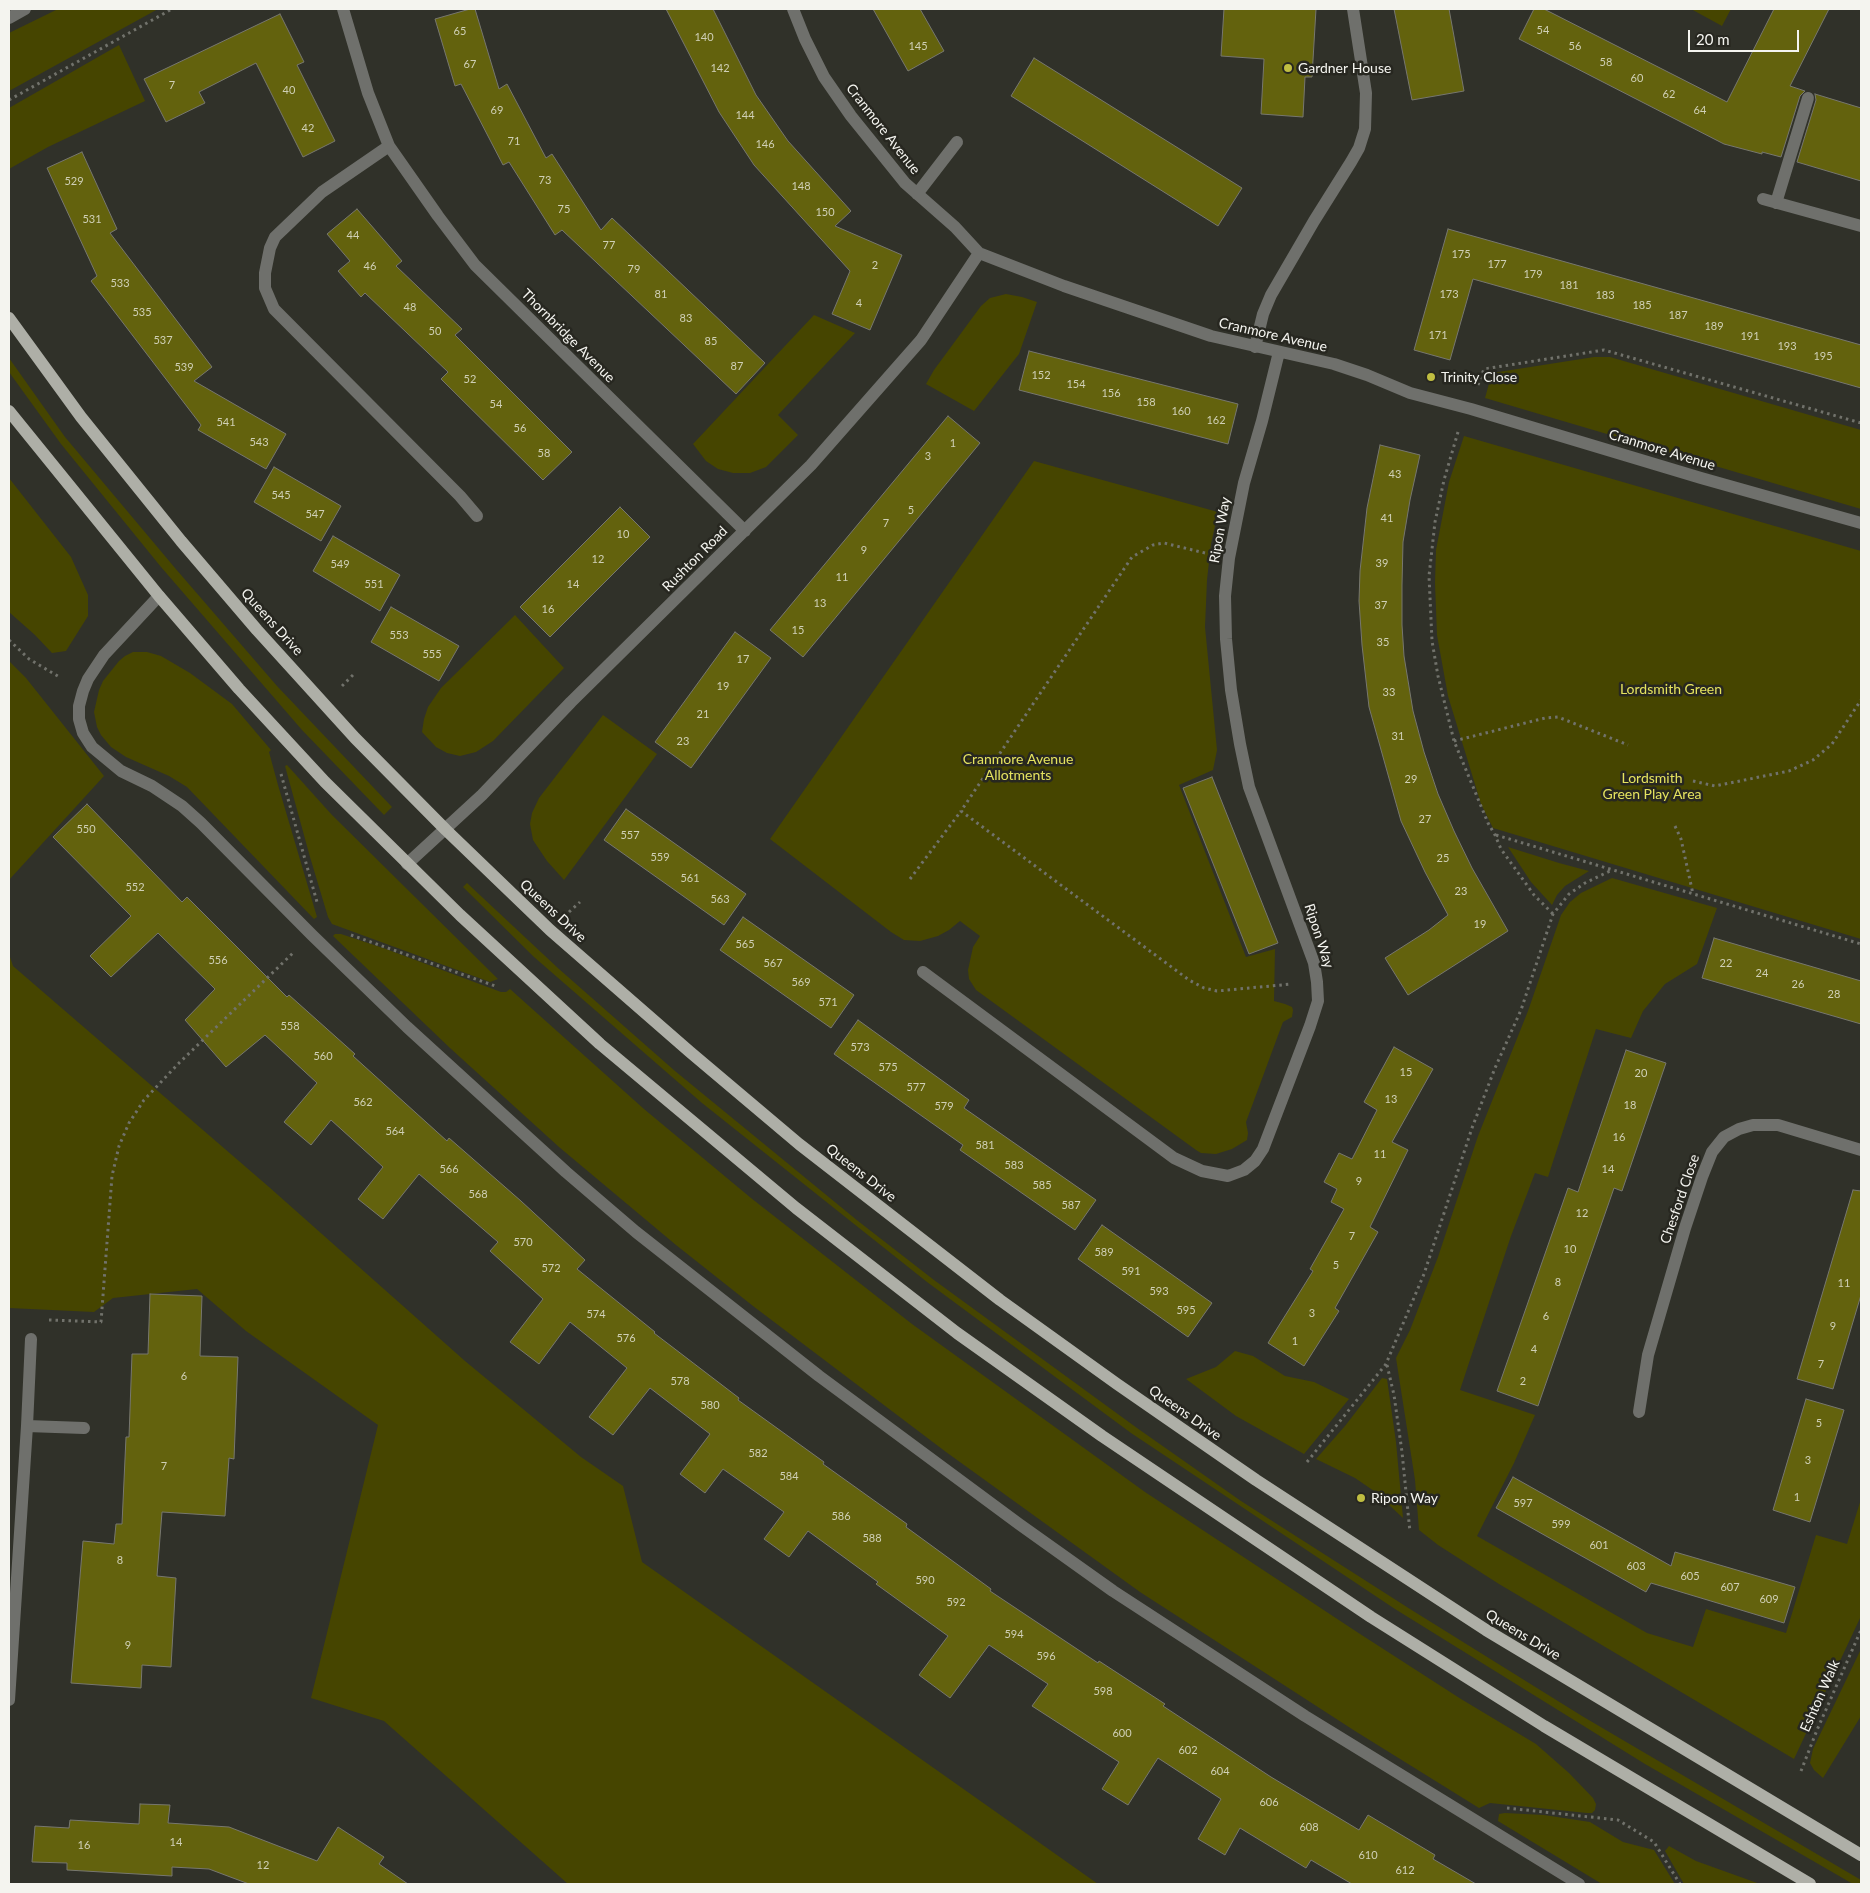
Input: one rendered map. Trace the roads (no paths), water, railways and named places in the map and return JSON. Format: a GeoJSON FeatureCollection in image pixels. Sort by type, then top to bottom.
{"type":"FeatureCollection","features":[{"type":"Feature","properties":{"kind":"main road","name":"Queens Drive"},"geometry":{"type":"LineString","coordinates":[[9,318],[81,417],[194,556],[257,630],[355,738],[446,830],[550,930],[799,1144],[1000,1300],[1256,1480],[1478,1625],[1861,1855]]}},
{"type":"Feature","properties":{"kind":"main road"},"geometry":{"type":"LineString","coordinates":[[9,411],[158,596],[281,736],[407,864],[600,1044],[796,1208],[957,1333],[1102,1436],[1370,1617],[1544,1726],[1810,1884]]}},
{"type":"Feature","properties":{"kind":"street"},"geometry":{"type":"LineString","coordinates":[[9,18],[25,9]]}},
{"type":"Feature","properties":{"kind":"street","name":"Thornbridge Avenue"},"geometry":{"type":"LineString","coordinates":[[343,9],[368,93],[389,146],[475,265],[745,531]]}},
{"type":"Feature","properties":{"kind":"street","name":"Cranmore Avenue"},"geometry":{"type":"LineString","coordinates":[[793,9],[805,39],[824,77],[850,116],[905,183],[955,227],[978,253],[1166,322],[1211,336],[1334,364],[1410,393],[1471,409],[1701,478],[1861,523]]}},
{"type":"Feature","properties":{"kind":"street"},"geometry":{"type":"LineString","coordinates":[[1255,347],[1263,314],[1271,295],[1359,148],[1365,129],[1366,93],[1353,9]]}},
{"type":"Feature","properties":{"kind":"street"},"geometry":{"type":"LineString","coordinates":[[1808,98],[1769,201],[1861,226]]}},
{"type":"Feature","properties":{"kind":"street"},"geometry":{"type":"LineString","coordinates":[[917,194],[956,142]]}},
{"type":"Feature","properties":{"kind":"street"},"geometry":{"type":"LineString","coordinates":[[389,146],[322,192],[275,237],[270,248],[266,267],[265,288],[274,310],[478,516]]}},
{"type":"Feature","properties":{"kind":"street","name":"Rushton Road"},"geometry":{"type":"LineString","coordinates":[[407,864],[482,795],[570,702],[811,465],[894,373],[921,340],[978,253]]}},
{"type":"Feature","properties":{"kind":"street","name":"Ripon Way"},"geometry":{"type":"LineString","coordinates":[[923,972],[1174,1158],[1202,1171],[1228,1176],[1244,1170],[1255,1161],[1263,1148],[1318,1001],[1314,962],[1308,943],[1249,787],[1231,690],[1226,639],[1225,596],[1229,558],[1244,483],[1279,352]]}},
{"type":"Feature","properties":{"kind":"street"},"geometry":{"type":"LineString","coordinates":[[158,596],[104,655],[88,679],[83,692],[79,706],[83,732],[92,747],[105,759],[121,771],[152,786],[201,823],[406,1027],[566,1172],[650,1244],[819,1376],[1112,1591],[1305,1716],[1579,1884]]}},
{"type":"Feature","properties":{"kind":"street","name":"Chesford Close"},"geometry":{"type":"LineString","coordinates":[[1639,1412],[1648,1355],[1685,1228],[1712,1152],[1724,1138],[1739,1129],[1753,1125],[1778,1125],[1861,1150]]}},
{"type":"Feature","properties":{"kind":"street"},"geometry":{"type":"LineString","coordinates":[[9,1700],[28,1426],[31,1339]]}},
{"type":"Feature","properties":{"kind":"street"},"geometry":{"type":"LineString","coordinates":[[28,1426],[84,1428]]}},
{"type":"Feature","properties":{"kind":"place","name":"Gardner House"},"geometry":{"type":"Point","coordinates":[1288,68]}},
{"type":"Feature","properties":{"kind":"place","name":"Trinity Close"},"geometry":{"type":"Point","coordinates":[1431,377]}},
{"type":"Feature","properties":{"kind":"place","name":"Ripon Way"},"geometry":{"type":"Point","coordinates":[1361,1498]}},
{"type":"Feature","properties":{"kind":"park label","name":"Lordsmith Green"},"geometry":{"type":"Point","coordinates":[1671,689]}},
{"type":"Feature","properties":{"kind":"park label","name":"Cranmore Avenue Allotments"},"geometry":{"type":"Point","coordinates":[1018,768]}},
{"type":"Feature","properties":{"kind":"park label","name":"Lordsmith Green Play Area"},"geometry":{"type":"Point","coordinates":[1652,786]}}]}
